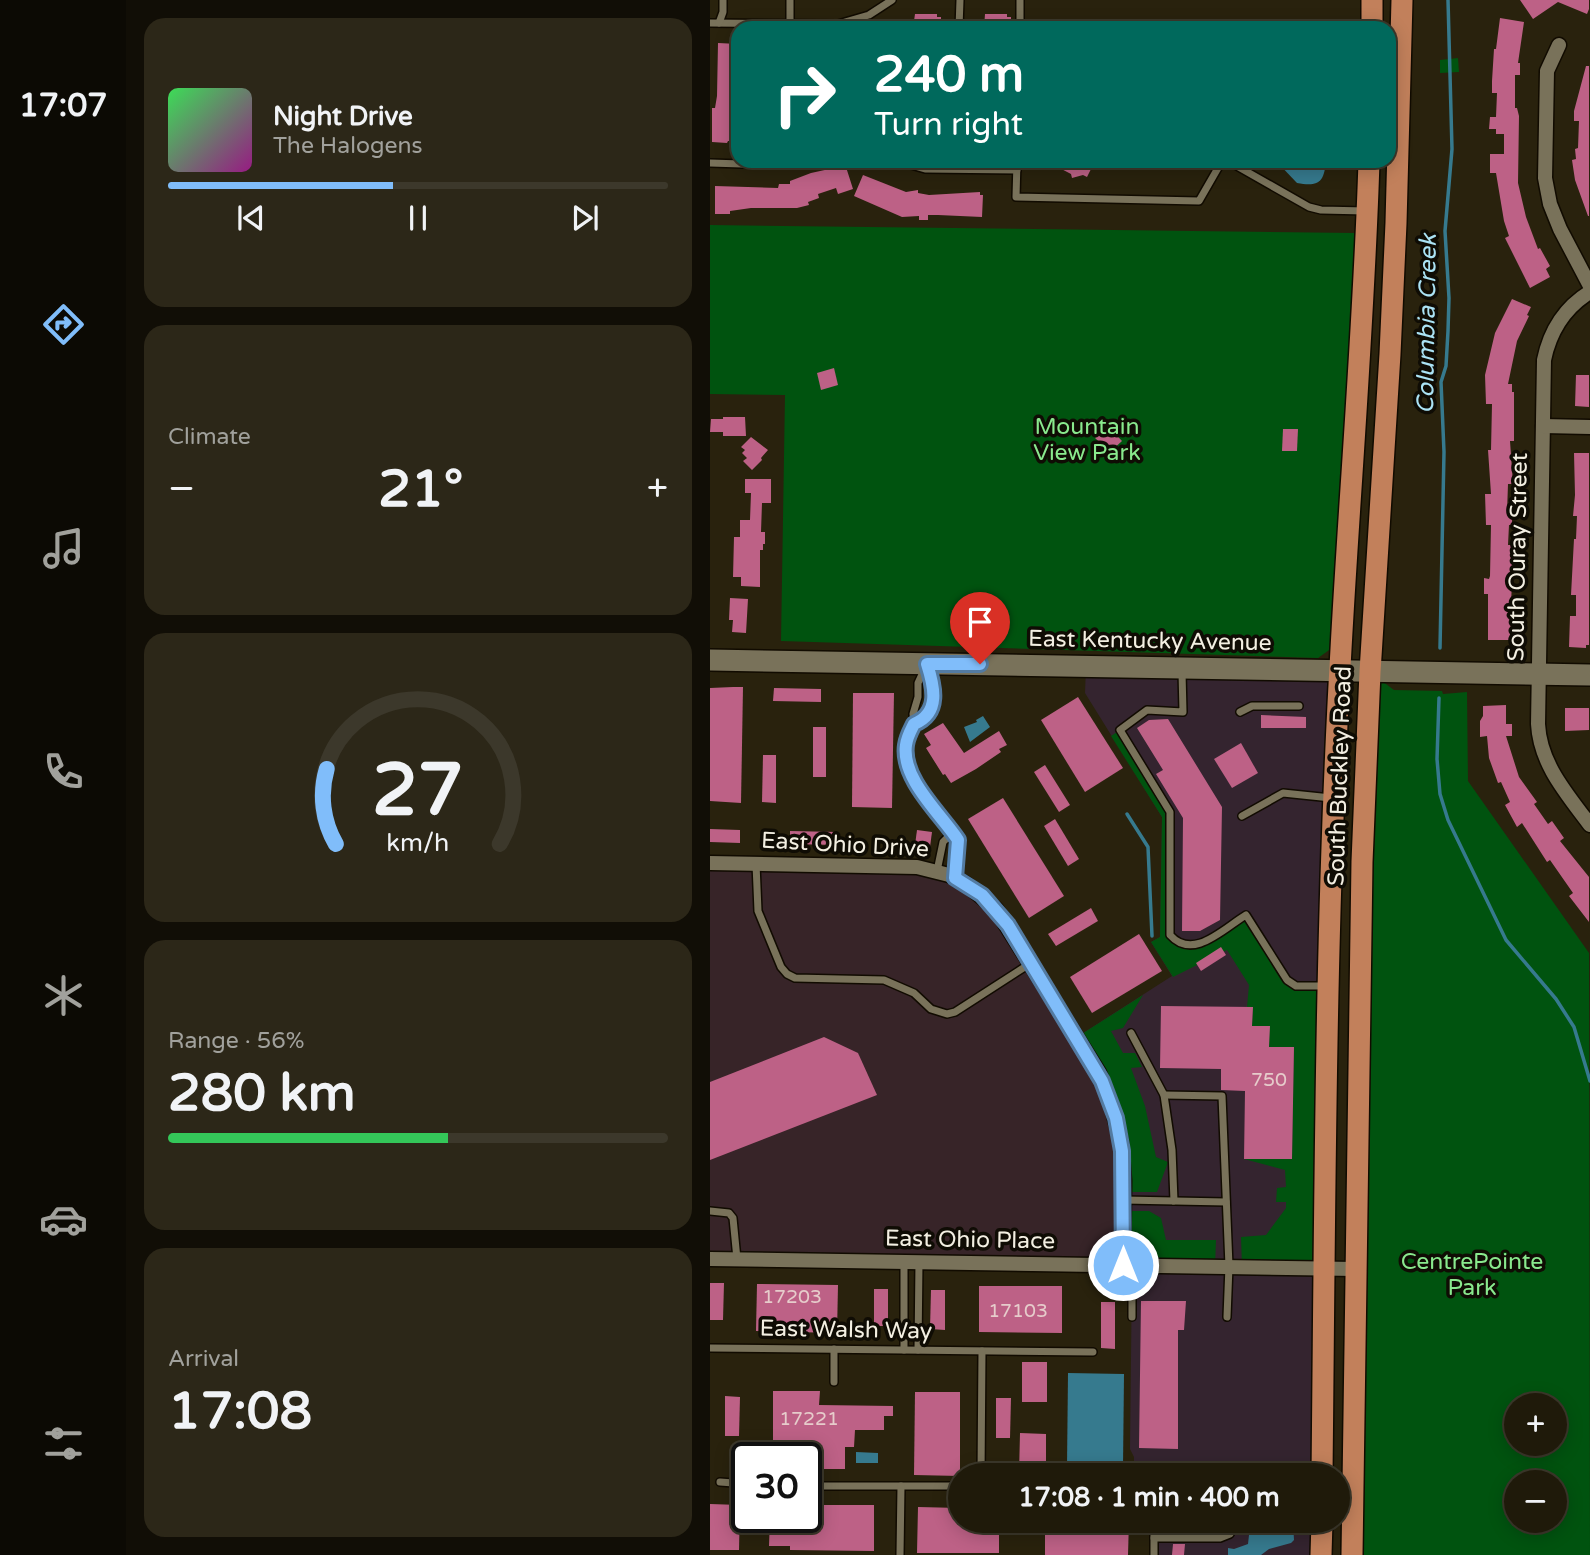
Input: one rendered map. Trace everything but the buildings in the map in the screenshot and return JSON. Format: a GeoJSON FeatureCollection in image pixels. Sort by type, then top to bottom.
{"type":"FeatureCollection","features":[{"type":"Feature","properties":{"kind":"main road"},"geometry":{"type":"LineString","coordinates":[[1372,0],[1372,21]]}},
{"type":"Feature","properties":{"kind":"main road","name":"South Buckley Road"},"geometry":{"type":"LineString","coordinates":[[1352,1555],[1358,1023],[1370,672],[1390,354],[1402,0]]}},
{"type":"Feature","properties":{"kind":"main road","name":"South Buckley Road"},"geometry":{"type":"LineString","coordinates":[[1322,1463],[1329,986],[1335,798],[1369,168]]}},
{"type":"Feature","properties":{"kind":"main road"},"geometry":{"type":"LineString","coordinates":[[1321,1555],[1322,1533]]}},
{"type":"Feature","properties":{"kind":"street"},"geometry":{"type":"LineString","coordinates":[[1559,45],[1547,71],[1545,178],[1560,229],[1590,286]]}},
{"type":"Feature","properties":{"kind":"street","name":"South Ouray Street"},"geometry":{"type":"LineString","coordinates":[[1590,292],[1571,306],[1559,320],[1547,346],[1544,360],[1538,674],[1538,737],[1543,754],[1551,770],[1590,825]]}},
{"type":"Feature","properties":{"kind":"street"},"geometry":{"type":"LineString","coordinates":[[1543,426],[1590,427]]}},
{"type":"Feature","properties":{"kind":"street","name":"East Kentucky Avenue"},"geometry":{"type":"LineString","coordinates":[[710,660],[1590,675]]}},
{"type":"Feature","properties":{"kind":"street","name":"East Ohio Drive"},"geometry":{"type":"LineString","coordinates":[[710,863],[904,866],[937,871],[955,878],[982,895],[996,909],[1031,963],[1091,1060],[1109,1098],[1122,1151],[1128,1265]]}},
{"type":"Feature","properties":{"kind":"street","name":"East Ohio Place"},"geometry":{"type":"LineString","coordinates":[[710,1259],[1355,1269]]}},
{"type":"Feature","properties":{"kind":"lane"},"geometry":{"type":"LineString","coordinates":[[714,23],[723,12],[723,0]]}},
{"type":"Feature","properties":{"kind":"lane"},"geometry":{"type":"LineString","coordinates":[[790,0],[790,21]]}},
{"type":"Feature","properties":{"kind":"lane"},"geometry":{"type":"LineString","coordinates":[[854,21],[869,15],[891,0]]}},
{"type":"Feature","properties":{"kind":"lane"},"geometry":{"type":"LineString","coordinates":[[959,21],[960,0]]}},
{"type":"Feature","properties":{"kind":"lane"},"geometry":{"type":"LineString","coordinates":[[1020,0],[1020,21]]}},
{"type":"Feature","properties":{"kind":"lane"},"geometry":{"type":"LineString","coordinates":[[710,163],[731,164]]}},
{"type":"Feature","properties":{"kind":"lane"},"geometry":{"type":"LineString","coordinates":[[993,168],[1017,170],[1016,197],[1199,201],[1218,168]]}},
{"type":"Feature","properties":{"kind":"lane"},"geometry":{"type":"LineString","coordinates":[[1240,168],[1309,207],[1367,212]]}},
{"type":"Feature","properties":{"kind":"lane"},"geometry":{"type":"LineString","coordinates":[[927,664],[918,683],[918,697],[912,714],[914,724],[905,747],[910,768],[928,802],[958,840],[955,878]]}},
{"type":"Feature","properties":{"kind":"lane"},"geometry":{"type":"LineString","coordinates":[[914,724],[923,720],[934,700],[934,685],[927,664]]}},
{"type":"Feature","properties":{"kind":"lane"},"geometry":{"type":"LineString","coordinates":[[1182,668],[1182,712],[1148,710],[1120,730],[1170,812],[1170,935],[1177,943],[1189,946],[1200,944],[1246,915],[1287,980],[1296,986],[1329,986]]}},
{"type":"Feature","properties":{"kind":"lane"},"geometry":{"type":"LineString","coordinates":[[1240,712],[1252,706],[1299,706]]}},
{"type":"Feature","properties":{"kind":"lane"},"geometry":{"type":"LineString","coordinates":[[1242,816],[1283,793],[1335,798]]}},
{"type":"Feature","properties":{"kind":"lane"},"geometry":{"type":"LineString","coordinates":[[937,871],[943,842],[953,832]]}},
{"type":"Feature","properties":{"kind":"lane"},"geometry":{"type":"LineString","coordinates":[[757,863],[757,902],[761,921],[781,967],[795,978],[884,980],[914,993],[931,1009],[947,1014],[955,1012],[1031,963]]}},
{"type":"Feature","properties":{"kind":"lane"},"geometry":{"type":"LineString","coordinates":[[1131,1033],[1164,1095],[1172,1150],[1174,1202]]}},
{"type":"Feature","properties":{"kind":"lane"},"geometry":{"type":"LineString","coordinates":[[1164,1095],[1222,1096],[1229,1266],[1227,1317]]}},
{"type":"Feature","properties":{"kind":"lane"},"geometry":{"type":"LineString","coordinates":[[1124,1200],[1226,1202]]}},
{"type":"Feature","properties":{"kind":"lane"},"geometry":{"type":"LineString","coordinates":[[710,1211],[729,1213],[733,1218],[737,1259]]}},
{"type":"Feature","properties":{"kind":"lane"},"geometry":{"type":"LineString","coordinates":[[911,1262],[918,1308],[918,1350]]}},
{"type":"Feature","properties":{"kind":"lane"},"geometry":{"type":"LineString","coordinates":[[904,1350],[904,1308],[911,1262]]}},
{"type":"Feature","properties":{"kind":"lane"},"geometry":{"type":"LineString","coordinates":[[1128,1265],[1132,1317]]}},
{"type":"Feature","properties":{"kind":"lane"},"geometry":{"type":"LineString","coordinates":[[904,1308],[918,1308]]}},
{"type":"Feature","properties":{"kind":"lane","name":"East Walsh Way"},"geometry":{"type":"LineString","coordinates":[[710,1348],[1093,1352]]}},
{"type":"Feature","properties":{"kind":"lane"},"geometry":{"type":"LineString","coordinates":[[834,1349],[834,1382]]}},
{"type":"Feature","properties":{"kind":"lane"},"geometry":{"type":"LineString","coordinates":[[981,1463],[982,1351]]}},
{"type":"Feature","properties":{"kind":"lane"},"geometry":{"type":"LineString","coordinates":[[720,1482],[731,1483]]}},
{"type":"Feature","properties":{"kind":"lane"},"geometry":{"type":"LineString","coordinates":[[822,1486],[948,1486]]}},
{"type":"Feature","properties":{"kind":"lane"},"geometry":{"type":"LineString","coordinates":[[900,1555],[901,1486]]}},
{"type":"Feature","properties":{"kind":"lane"},"geometry":{"type":"LineString","coordinates":[[1154,1533],[1154,1555]]}},
{"type":"Feature","properties":{"kind":"lane"},"geometry":{"type":"LineString","coordinates":[[1154,1538],[1220,1538],[1230,1533]]}},
{"type":"Feature","properties":{"kind":"shaded area"},"geometry":{"type":"Polygon","coordinates":[[[1086,667],[1340,671],[1322,1463],[1134,1463],[1130,1449],[1132,1266],[1077,1037],[1172,976],[1151,942],[1160,937],[1162,817],[1085,693],[1086,667]]]}},
{"type":"Feature","properties":{"kind":"shaded area"},"geometry":{"type":"Polygon","coordinates":[[[710,863],[917,867],[982,895],[1091,1060],[1116,1118],[1123,1265],[710,1259],[710,863]]]}},
{"type":"Feature","properties":{"kind":"shaded area"},"geometry":{"type":"Polygon","coordinates":[[[1154,1533],[1322,1533],[1321,1555],[1154,1555],[1154,1533]]]}},
{"type":"Feature","properties":{"kind":"green space"},"geometry":{"type":"Polygon","coordinates":[[[1458,58],[1459,72],[1440,73],[1440,60],[1458,58]]]}},
{"type":"Feature","properties":{"kind":"green space","name":"Mountain View Park"},"geometry":{"type":"Polygon","coordinates":[[[710,225],[1355,233],[1353,349],[1332,648],[1318,658],[781,641],[785,395],[710,394],[710,225]]]}},
{"type":"Feature","properties":{"kind":"green space","name":"CentrePointe Park"},"geometry":{"type":"Polygon","coordinates":[[[1370,672],[1394,690],[1442,691],[1443,694],[1467,692],[1468,781],[1589,953],[1590,1555],[1352,1555],[1370,672]]]}},
{"type":"Feature","properties":{"kind":"green space"},"geometry":{"type":"Polygon","coordinates":[[[1120,730],[1170,812],[1170,935],[1177,943],[1200,944],[1246,915],[1287,980],[1296,986],[1329,987],[1325,1269],[1242,1267],[1241,1237],[1266,1235],[1286,1208],[1286,1202],[1276,1202],[1277,1188],[1286,1187],[1285,1170],[1244,1159],[1292,1159],[1294,1047],[1269,1047],[1269,1027],[1252,1026],[1253,1007],[1247,1007],[1249,985],[1227,950],[1173,977],[1151,942],[1160,937],[1162,817],[1111,736],[1120,730]]]}},
{"type":"Feature","properties":{"kind":"green space"},"geometry":{"type":"Polygon","coordinates":[[[1143,995],[1123,1028],[1111,1031],[1123,1053],[1135,1053],[1142,1067],[1131,1068],[1145,1106],[1156,1157],[1168,1162],[1157,1192],[1124,1192],[1121,1142],[1077,1037],[1143,995]]]}},
{"type":"Feature","properties":{"kind":"green space"},"geometry":{"type":"Polygon","coordinates":[[[1124,1211],[1149,1211],[1161,1218],[1166,1240],[1216,1240],[1215,1266],[1123,1265],[1124,1211]]]}},
{"type":"Feature","properties":{"kind":"water"},"geometry":{"type":"Polygon","coordinates":[[[1283,168],[1325,168],[1319,181],[1311,184],[1297,183],[1283,168]]]}},
{"type":"Feature","properties":{"kind":"water"},"geometry":{"type":"Polygon","coordinates":[[[983,716],[990,727],[970,742],[964,727],[977,722],[976,720],[983,716]]]}},
{"type":"Feature","properties":{"kind":"water"},"geometry":{"type":"Polygon","coordinates":[[[1068,1373],[1124,1374],[1123,1463],[1067,1463],[1068,1373]]]}},
{"type":"Feature","properties":{"kind":"water"},"geometry":{"type":"Polygon","coordinates":[[[856,1452],[878,1453],[878,1463],[856,1463],[856,1452]]]}},
{"type":"Feature","properties":{"kind":"water"},"geometry":{"type":"Polygon","coordinates":[[[1249,1533],[1294,1533],[1294,1540],[1291,1543],[1269,1549],[1261,1555],[1228,1555],[1228,1548],[1234,1549],[1248,1544],[1249,1533]]]}},
{"type":"Feature","properties":{"kind":"waterway","name":"Columbia Creek"},"geometry":{"type":"LineString","coordinates":[[1440,648],[1444,452],[1441,382],[1446,366],[1448,331],[1445,231],[1452,149],[1448,0]]}},
{"type":"Feature","properties":{"kind":"waterway","name":"Columbia Creek"},"geometry":{"type":"LineString","coordinates":[[1439,698],[1437,759],[1440,794],[1448,820],[1506,940],[1556,999],[1574,1027],[1590,1081]]}},
{"type":"Feature","properties":{"kind":"waterway"},"geometry":{"type":"LineString","coordinates":[[1127,814],[1148,847],[1152,936]]}},
{"type":"Feature","properties":{"kind":"route"},"geometry":{"type":"LineString","coordinates":[[980,664],[927,664],[934,685],[934,700],[923,720],[914,724],[905,747],[915,781],[958,840],[955,878],[982,895],[1008,925],[1102,1081],[1116,1118],[1122,1151],[1123,1265]]}}]}
